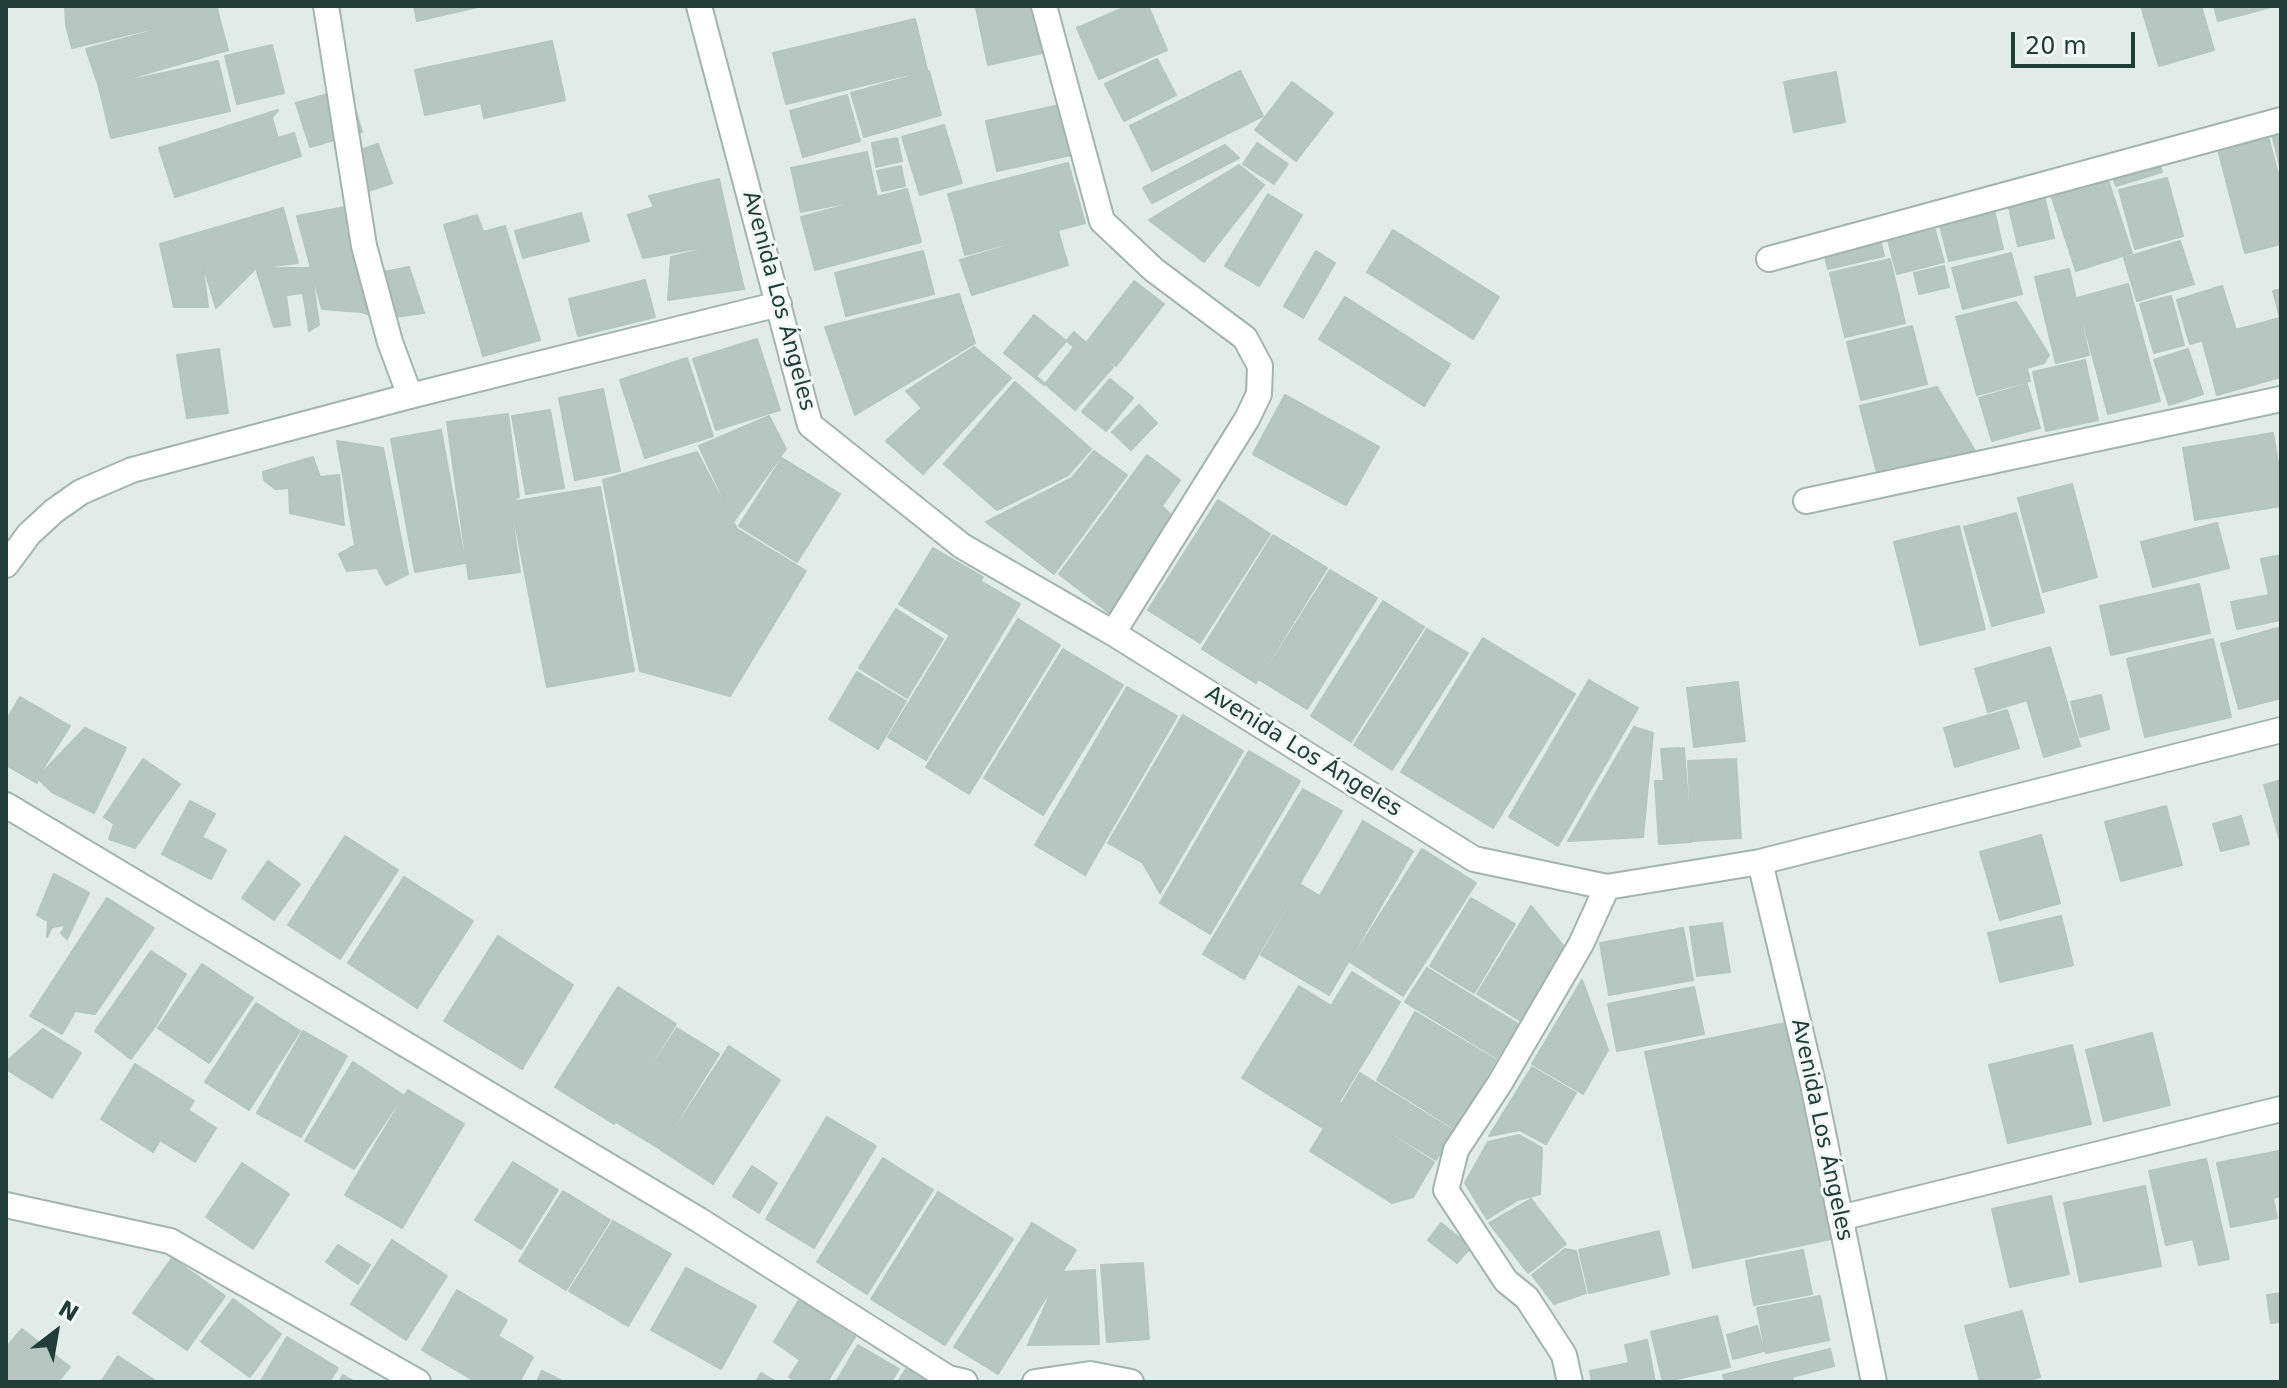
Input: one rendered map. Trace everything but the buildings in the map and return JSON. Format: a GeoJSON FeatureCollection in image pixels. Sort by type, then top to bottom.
{"type":"FeatureCollection","features":[{"type":"Feature","properties":{"kind":"street"},"geometry":{"type":"LineString","coordinates":[[326,6],[364,246],[390,342],[410,396]]}},
{"type":"Feature","properties":{"kind":"street","name":"Avenida Los Ángeles"},"geometry":{"type":"LineString","coordinates":[[699,6],[810,425],[962,546],[1113,633],[1474,859],[1607,887],[1760,862],[1813,1084],[1874,1382]]}},
{"type":"Feature","properties":{"kind":"street"},"geometry":{"type":"LineString","coordinates":[[1044,6],[1102,221],[1154,270],[1245,338],[1260,366],[1259,394],[1247,419],[1113,633]]}},
{"type":"Feature","properties":{"kind":"street"},"geometry":{"type":"LineString","coordinates":[[1769,259],[2281,120]]}},
{"type":"Feature","properties":{"kind":"street"},"geometry":{"type":"LineString","coordinates":[[6,565],[29,534],[54,511],[106,479],[132,470],[410,396],[779,304]]}},
{"type":"Feature","properties":{"kind":"street"},"geometry":{"type":"LineString","coordinates":[[1806,501],[2281,399]]}},
{"type":"Feature","properties":{"kind":"street"},"geometry":{"type":"LineString","coordinates":[[1760,862],[2281,730]]}},
{"type":"Feature","properties":{"kind":"street"},"geometry":{"type":"LineString","coordinates":[[6,805],[686,1211],[948,1378],[965,1382]]}},
{"type":"Feature","properties":{"kind":"street"},"geometry":{"type":"LineString","coordinates":[[1570,1382],[1564,1355],[1527,1298],[1506,1281],[1446,1190],[1456,1150],[1500,1083],[1581,944],[1607,887]]}},
{"type":"Feature","properties":{"kind":"street"},"geometry":{"type":"LineString","coordinates":[[1840,1218],[2281,1109]]}},
{"type":"Feature","properties":{"kind":"street"},"geometry":{"type":"LineString","coordinates":[[6,1205],[170,1241],[418,1382]]}},
{"type":"Feature","properties":{"kind":"street"},"geometry":{"type":"LineString","coordinates":[[1035,1382],[1090,1374],[1131,1382]]}}]}
